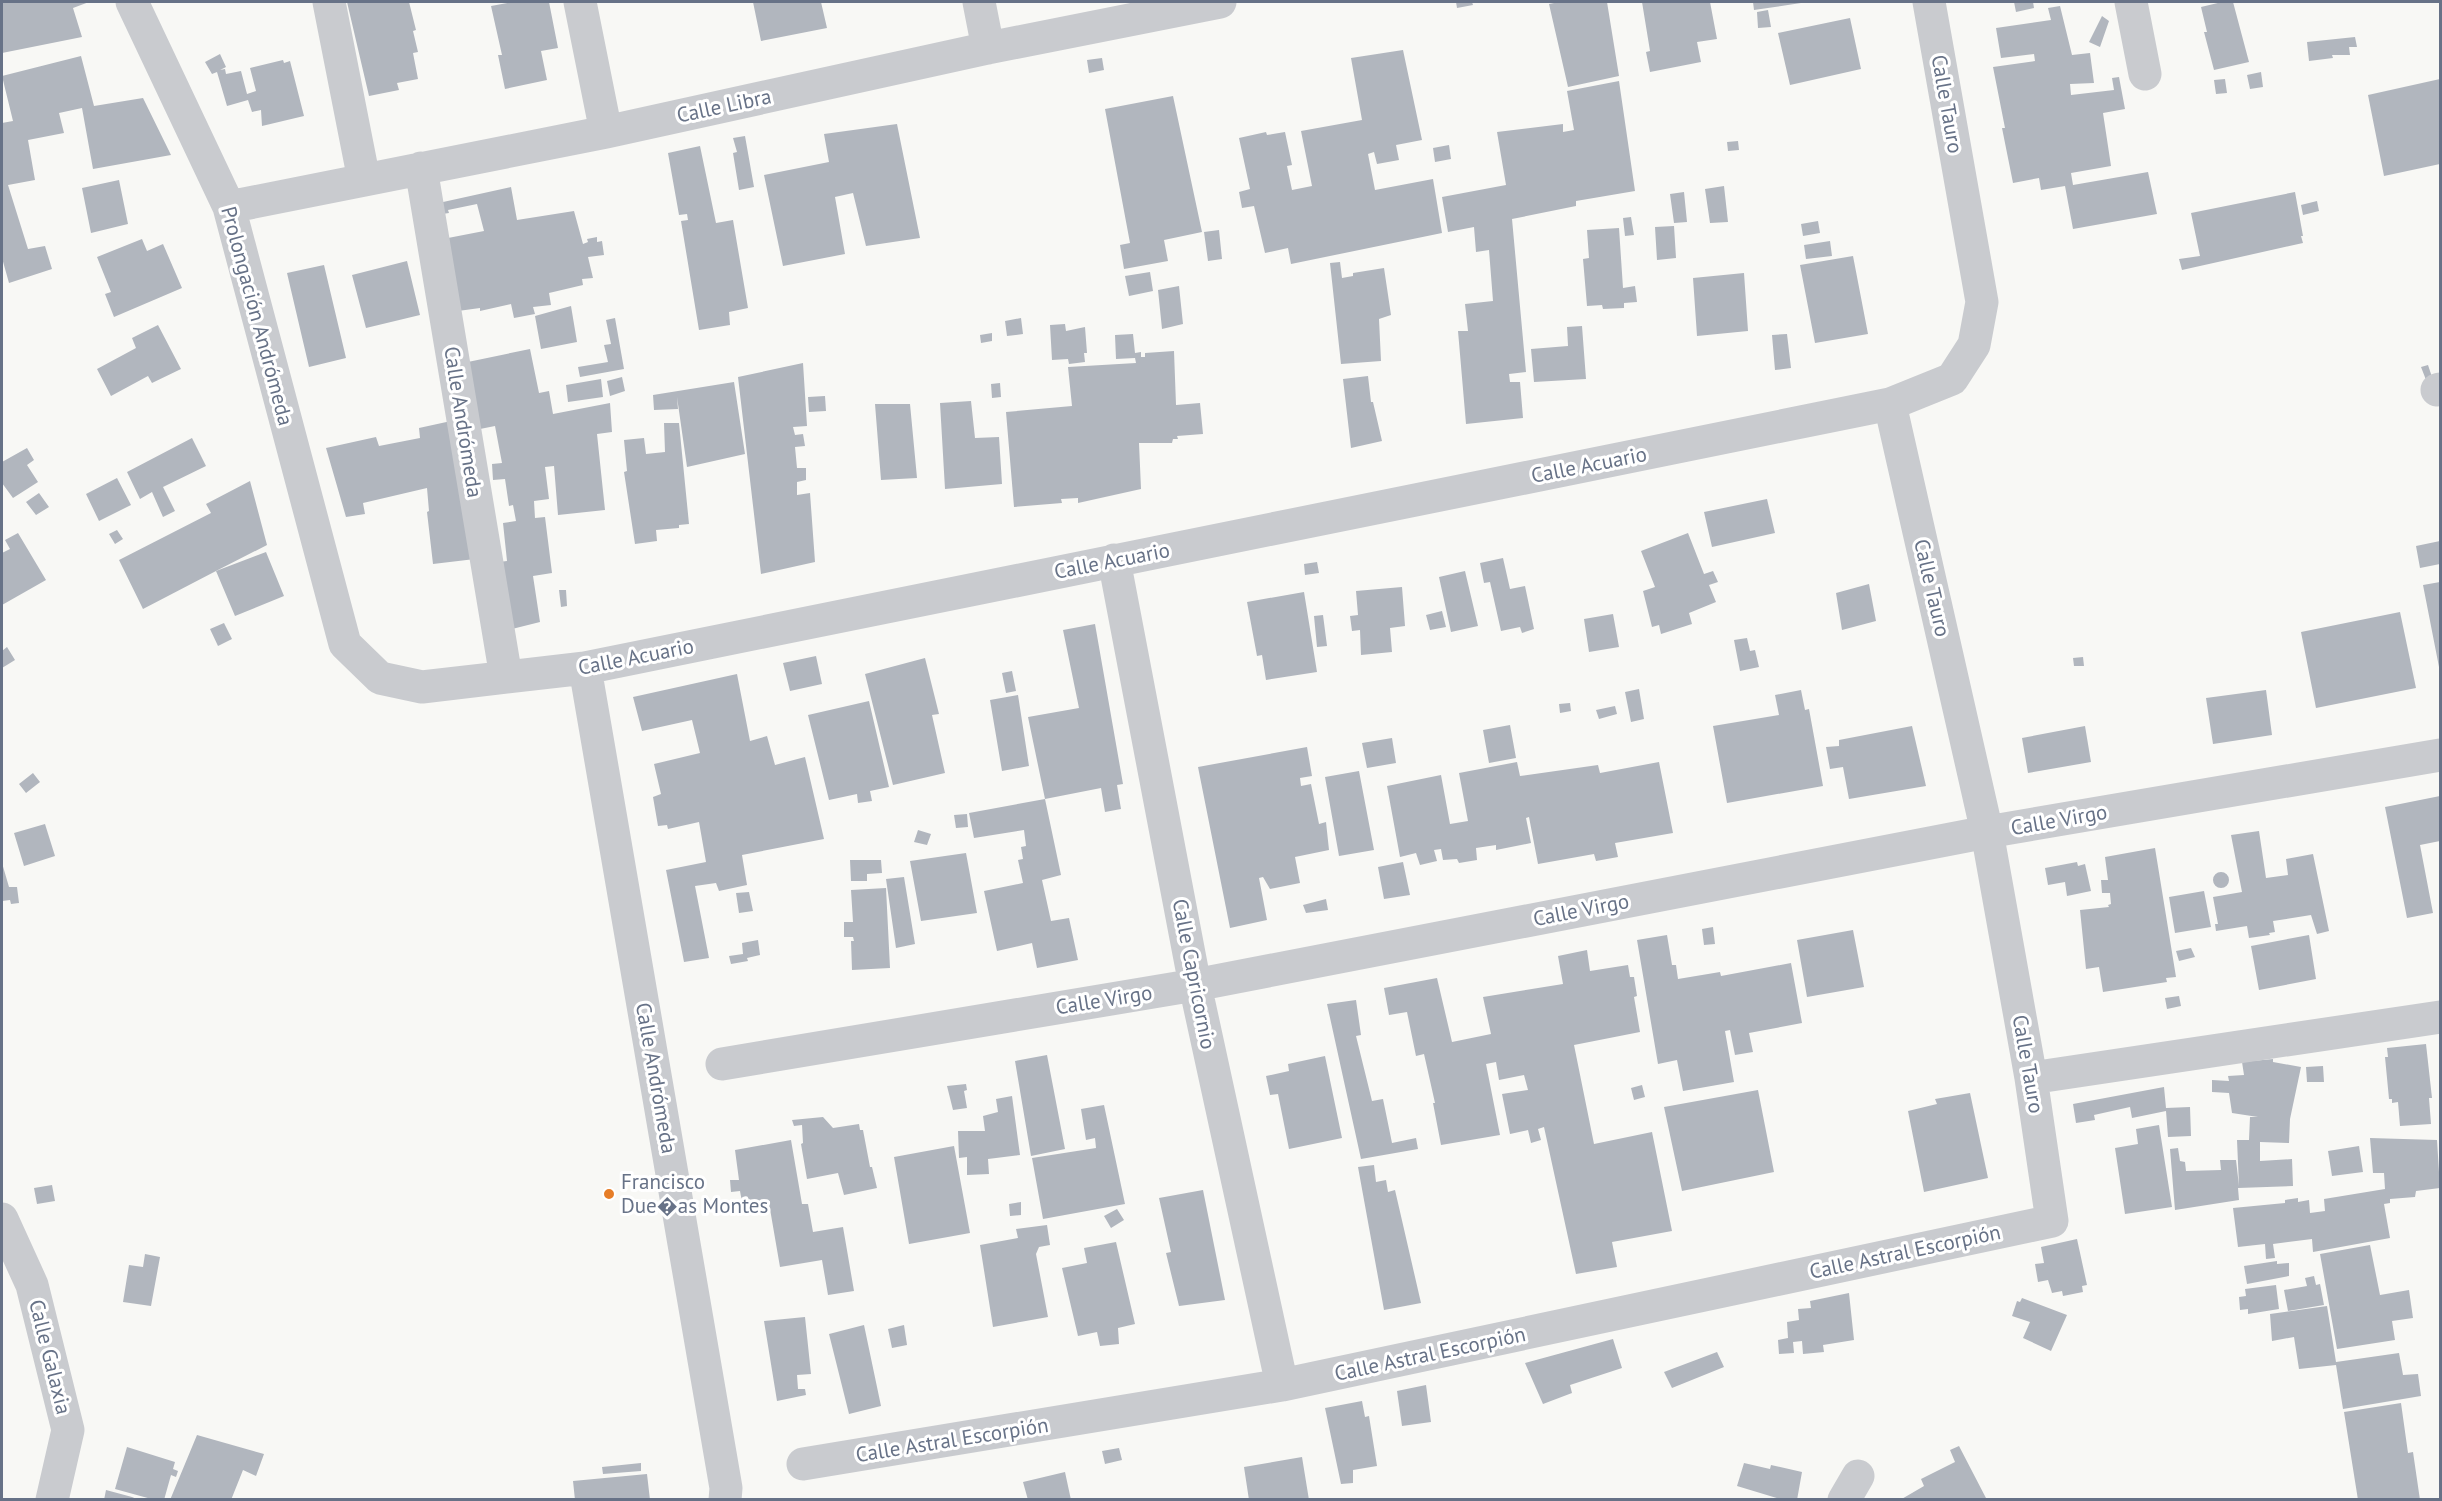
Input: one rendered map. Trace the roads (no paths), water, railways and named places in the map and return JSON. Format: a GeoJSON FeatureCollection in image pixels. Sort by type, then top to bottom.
{"type":"FeatureCollection","features":[{"type":"Feature","properties":{"kind":"street","name":"Prolongación Andrómeda"},"geometry":{"type":"LineString","coordinates":[[132,2],[229,207],[345,644]]}},
{"type":"Feature","properties":{"kind":"street"},"geometry":{"type":"LineString","coordinates":[[329,2],[364,180]]}},
{"type":"Feature","properties":{"kind":"street"},"geometry":{"type":"LineString","coordinates":[[580,2],[606,132]]}},
{"type":"Feature","properties":{"kind":"street"},"geometry":{"type":"LineString","coordinates":[[979,2],[988,48]]}},
{"type":"Feature","properties":{"kind":"street","name":"Calle Libra"},"geometry":{"type":"LineString","coordinates":[[229,207],[606,132],[988,48],[1220,2]]}},
{"type":"Feature","properties":{"kind":"street","name":"Calle Tauro"},"geometry":{"type":"LineString","coordinates":[[1929,2],[1982,303],[1974,345],[1952,379],[1890,404],[1987,832],[2031,1078],[2052,1221]]}},
{"type":"Feature","properties":{"kind":"street"},"geometry":{"type":"LineString","coordinates":[[2131,2],[2145,74]]}},
{"type":"Feature","properties":{"kind":"street","name":"Calle Andrómeda"},"geometry":{"type":"LineString","coordinates":[[421,168],[506,677]]}},
{"type":"Feature","properties":{"kind":"street","name":"Calle Acuario"},"geometry":{"type":"LineString","coordinates":[[345,644],[380,678],[422,687],[585,668],[1890,404]]}},
{"type":"Feature","properties":{"kind":"street","name":"Calle Capricornio"},"geometry":{"type":"LineString","coordinates":[[1114,560],[1195,985],[1282,1385]]}},
{"type":"Feature","properties":{"kind":"street","name":"Calle Andrómeda"},"geometry":{"type":"LineString","coordinates":[[585,668],[725,1494]]}},
{"type":"Feature","properties":{"kind":"street","name":"Calle Virgo"},"geometry":{"type":"LineString","coordinates":[[722,1064],[1195,985],[1987,832],[2440,755]]}},
{"type":"Feature","properties":{"kind":"street"},"geometry":{"type":"LineString","coordinates":[[2031,1078],[2440,1017]]}},
{"type":"Feature","properties":{"kind":"street","name":"Calle Galaxia"},"geometry":{"type":"LineString","coordinates":[[2,1220],[32,1285],[68,1430],[52,1500]]}},
{"type":"Feature","properties":{"kind":"street","name":"Calle Astral Escorpión"},"geometry":{"type":"LineString","coordinates":[[803,1464],[1282,1385],[2052,1221]]}},
{"type":"Feature","properties":{"kind":"place","name":"Francisco Due�as Montes"},"geometry":{"type":"Point","coordinates":[609,1194]}}]}
